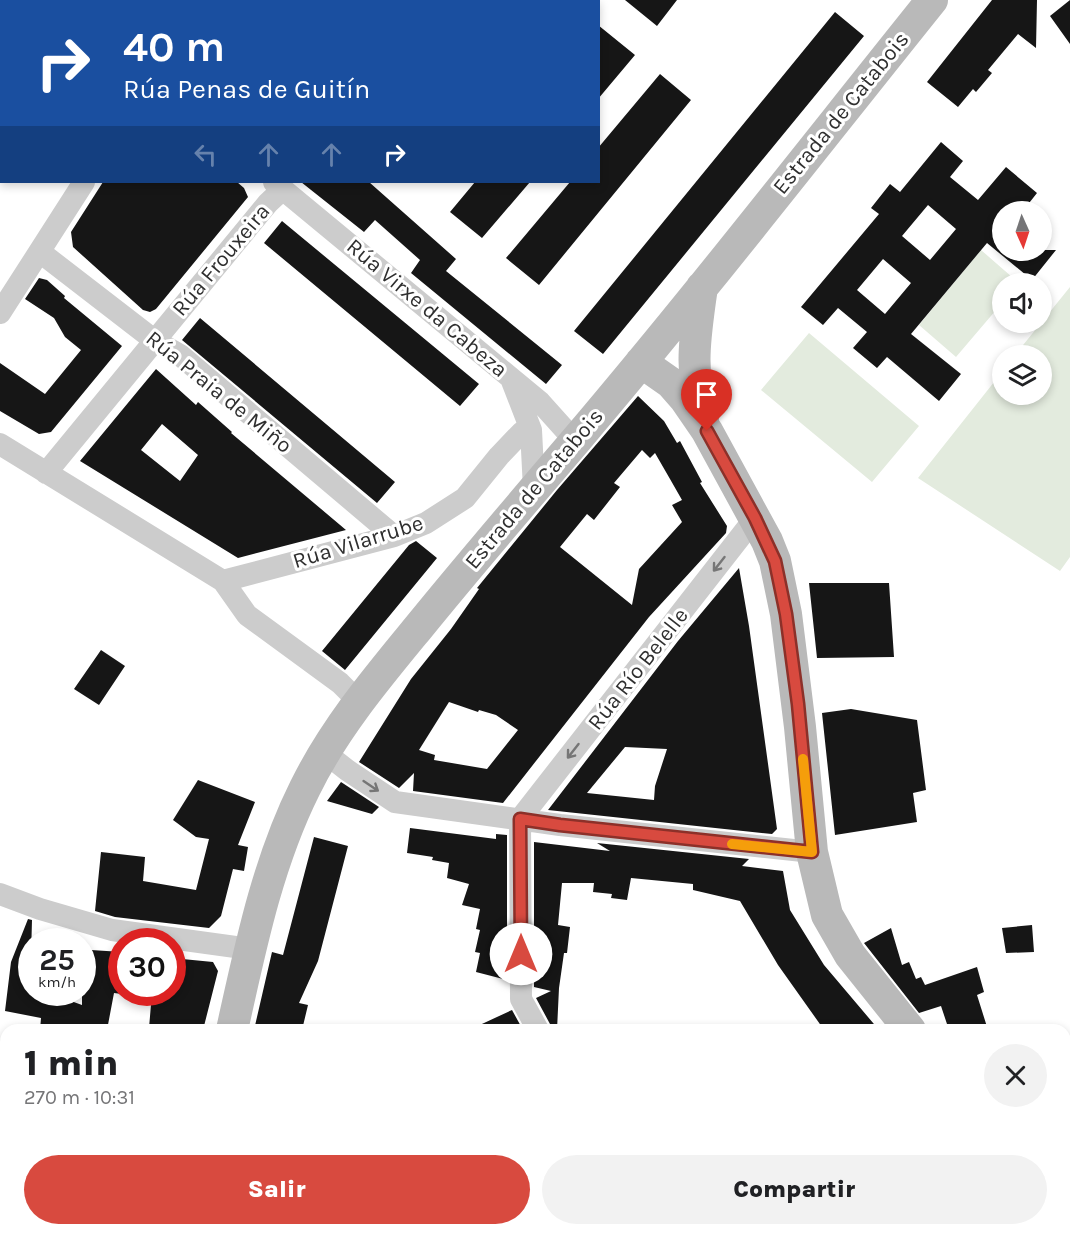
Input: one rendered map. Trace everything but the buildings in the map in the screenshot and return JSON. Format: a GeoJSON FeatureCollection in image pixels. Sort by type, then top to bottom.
{"type":"FeatureCollection","features":[{"type":"Feature","properties":{"kind":"main road","name":"Estrada de Catabois"},"geometry":{"type":"LineString","coordinates":[[233,1024],[250,949],[274,864],[303,790],[324,752],[358,701],[641,362],[932,0]]}},
{"type":"Feature","properties":{"kind":"main road"},"geometry":{"type":"LineString","coordinates":[[702,287],[693,364],[699,405],[707,431]]}},
{"type":"Feature","properties":{"kind":"main road"},"geometry":{"type":"LineString","coordinates":[[661,337],[676,343],[693,364]]}},
{"type":"Feature","properties":{"kind":"main road"},"geometry":{"type":"LineString","coordinates":[[641,362],[671,383],[707,431],[755,518],[775,561],[786,614],[812,852],[827,915],[837,935],[905,1024]]}},
{"type":"Feature","properties":{"kind":"street"},"geometry":{"type":"LineString","coordinates":[[0,313],[83,183]]}},
{"type":"Feature","properties":{"kind":"street","name":"Rúa Frouxeira"},"geometry":{"type":"LineString","coordinates":[[46,472],[268,203],[278,185]]}},
{"type":"Feature","properties":{"kind":"street","name":"Rúa Virxe da Cabeza"},"geometry":{"type":"LineString","coordinates":[[278,185],[540,402],[575,441]]}},
{"type":"Feature","properties":{"kind":"street","name":"Rúa Praia de Miño"},"geometry":{"type":"LineString","coordinates":[[40,252],[154,340],[180,355],[394,536]]}},
{"type":"Feature","properties":{"kind":"street"},"geometry":{"type":"LineString","coordinates":[[510,377],[531,430],[534,489]]}},
{"type":"Feature","properties":{"kind":"street","name":"Rúa Vilarrube"},"geometry":{"type":"LineString","coordinates":[[223,581],[394,536],[426,523],[465,498],[522,432],[531,430]]}},
{"type":"Feature","properties":{"kind":"street"},"geometry":{"type":"LineString","coordinates":[[0,444],[223,581],[247,615],[340,683],[358,701]]}},
{"type":"Feature","properties":{"kind":"street","name":"Rúa Río Belelle"},"geometry":{"type":"LineString","coordinates":[[520,819],[755,518]]}},
{"type":"Feature","properties":{"kind":"street"},"geometry":{"type":"LineString","coordinates":[[324,752],[395,802],[560,825],[812,852]]}},
{"type":"Feature","properties":{"kind":"street"},"geometry":{"type":"LineString","coordinates":[[520,819],[521,999],[535,1024]]}},
{"type":"Feature","properties":{"kind":"street"},"geometry":{"type":"LineString","coordinates":[[0,894],[40,909],[112,930],[250,949]]}},
{"type":"Feature","properties":{"kind":"shaded area"},"geometry":{"type":"Polygon","coordinates":[[[981,250],[1007,273],[992,273],[992,315],[956,357],[919,325],[981,250]]]}},
{"type":"Feature","properties":{"kind":"shaded area"},"geometry":{"type":"Polygon","coordinates":[[[1070,287],[1070,557],[1060,571],[918,478],[992,385],[992,405],[1052,405],[1052,345],[1023,345],[1033,333],[1052,333],[1052,309],[1070,287]]]}},
{"type":"Feature","properties":{"kind":"shaded area"},"geometry":{"type":"Polygon","coordinates":[[[809,333],[919,426],[872,482],[761,390],[809,333]]]}},
{"type":"Feature","properties":{"kind":"slow traffic"},"geometry":{"type":"LineString","coordinates":[[732,844],[812,852],[803,759]]}},
{"type":"Feature","properties":{"kind":"route"},"geometry":{"type":"LineString","coordinates":[[521,954],[520,819],[812,852],[798,704],[781,585],[767,541],[707,431]]}}]}
